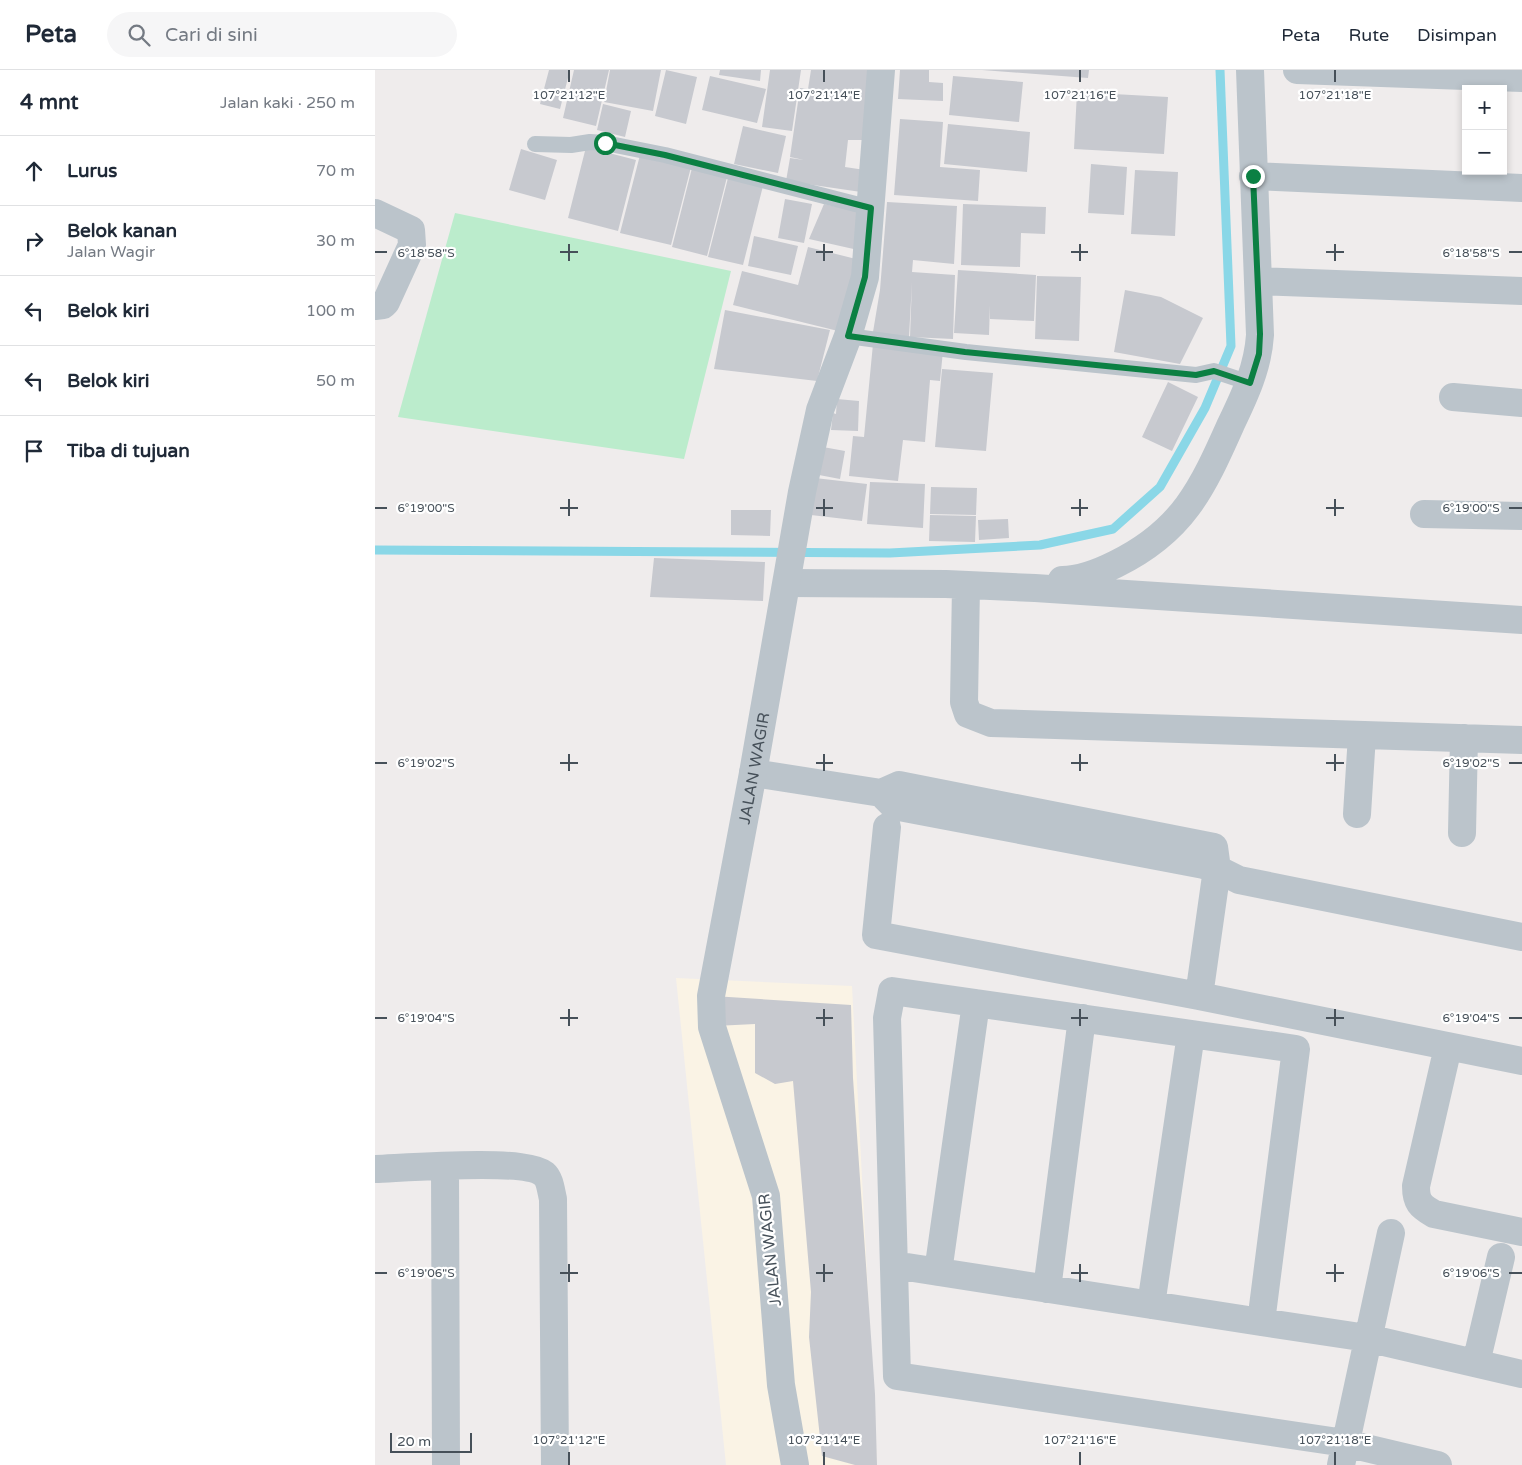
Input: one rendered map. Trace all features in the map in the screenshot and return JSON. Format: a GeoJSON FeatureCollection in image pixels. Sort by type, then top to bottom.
{"type":"FeatureCollection","features":[{"type":"Feature","properties":{"kind":"street","name":"JALAN WAGIR"},"geometry":{"type":"LineString","coordinates":[[795,1465],[781,1385],[766,1196],[712,1026],[711,996],[796,528],[820,410],[848,336],[865,277],[881,70]]}},
{"type":"Feature","properties":{"kind":"street"},"geometry":{"type":"LineString","coordinates":[[956,585],[975,582],[1067,580],[1101,572],[1135,555],[1164,533],[1186,511],[1206,480],[1250,383],[1259,354],[1251,70]]}},
{"type":"Feature","properties":{"kind":"street"},"geometry":{"type":"LineString","coordinates":[[1297,70],[1522,78]]}},
{"type":"Feature","properties":{"kind":"street"},"geometry":{"type":"LineString","coordinates":[[1253,176],[1522,188]]}},
{"type":"Feature","properties":{"kind":"street"},"geometry":{"type":"LineString","coordinates":[[375,213],[404,225],[411,230],[413,238],[412,246],[386,302],[383,305],[375,306]]}},
{"type":"Feature","properties":{"kind":"street"},"geometry":{"type":"LineString","coordinates":[[1258,281],[1522,291]]}},
{"type":"Feature","properties":{"kind":"street"},"geometry":{"type":"LineString","coordinates":[[1453,397],[1522,403]]}},
{"type":"Feature","properties":{"kind":"street"},"geometry":{"type":"LineString","coordinates":[[1424,514],[1522,516]]}},
{"type":"Feature","properties":{"kind":"street"},"geometry":{"type":"LineString","coordinates":[[788,577],[1088,591],[1522,620]]}},
{"type":"Feature","properties":{"kind":"street"},"geometry":{"type":"LineString","coordinates":[[956,585],[964,702],[968,714],[978,720],[991,724],[1522,740]]}},
{"type":"Feature","properties":{"kind":"street"},"geometry":{"type":"LineString","coordinates":[[1357,814],[1363,735]]}},
{"type":"Feature","properties":{"kind":"street"},"geometry":{"type":"LineString","coordinates":[[1462,833],[1465,738]]}},
{"type":"Feature","properties":{"kind":"street"},"geometry":{"type":"LineString","coordinates":[[753,773],[881,793],[894,806],[1217,869],[1239,880],[1522,937]]}},
{"type":"Feature","properties":{"kind":"street"},"geometry":{"type":"LineString","coordinates":[[887,827],[876,935],[1199,996],[1522,1061]]}},
{"type":"Feature","properties":{"kind":"street"},"geometry":{"type":"LineString","coordinates":[[1199,996],[1217,869]]}},
{"type":"Feature","properties":{"kind":"street"},"geometry":{"type":"LineString","coordinates":[[1261,1322],[1296,1050],[892,991],[887,1018],[897,1376],[1343,1454],[1437,1465]]}},
{"type":"Feature","properties":{"kind":"street"},"geometry":{"type":"LineString","coordinates":[[938,1272],[976,1003]]}},
{"type":"Feature","properties":{"kind":"street"},"geometry":{"type":"LineString","coordinates":[[1047,1289],[1082,1018]]}},
{"type":"Feature","properties":{"kind":"street"},"geometry":{"type":"LineString","coordinates":[[1151,1305],[1191,1034]]}},
{"type":"Feature","properties":{"kind":"street"},"geometry":{"type":"LineString","coordinates":[[1448,1047],[1416,1186],[1416,1198],[1421,1207],[1434,1214],[1522,1232]]}},
{"type":"Feature","properties":{"kind":"street"},"geometry":{"type":"LineString","coordinates":[[375,1169],[445,1166],[532,1168],[545,1174],[553,1199],[555,1465]]}},
{"type":"Feature","properties":{"kind":"street"},"geometry":{"type":"LineString","coordinates":[[445,1166],[446,1465]]}},
{"type":"Feature","properties":{"kind":"street"},"geometry":{"type":"LineString","coordinates":[[1343,1454],[1391,1233]]}},
{"type":"Feature","properties":{"kind":"street"},"geometry":{"type":"LineString","coordinates":[[1476,1363],[1501,1257]]}},
{"type":"Feature","properties":{"kind":"street"},"geometry":{"type":"LineString","coordinates":[[894,1265],[1367,1338],[1522,1374]]}},
{"type":"Feature","properties":{"kind":"lane"},"geometry":{"type":"LineString","coordinates":[[535,144],[571,145],[590,142],[605,143],[692,162],[871,208]]}},
{"type":"Feature","properties":{"kind":"lane"},"geometry":{"type":"LineString","coordinates":[[848,336],[965,352],[1196,375],[1214,371],[1250,383]]}},
{"type":"Feature","properties":{"kind":"shaded area"},"geometry":{"type":"Polygon","coordinates":[[[676,978],[852,986],[877,1465],[726,1465],[676,978]]]}},
{"type":"Feature","properties":{"kind":"green space"},"geometry":{"type":"Polygon","coordinates":[[[455,213],[731,271],[684,459],[398,417],[455,213]]]}},
{"type":"Feature","properties":{"kind":"building"},"geometry":{"type":"Polygon","coordinates":[[[549,70],[570,70],[560,109],[540,104],[549,70]]]}},
{"type":"Feature","properties":{"kind":"building"},"geometry":{"type":"Polygon","coordinates":[[[574,70],[609,70],[596,126],[563,118],[574,70]]]}},
{"type":"Feature","properties":{"kind":"building"},"geometry":{"type":"Polygon","coordinates":[[[610,70],[661,70],[653,111],[604,102],[610,70]]]}},
{"type":"Feature","properties":{"kind":"building"},"geometry":{"type":"Polygon","coordinates":[[[666,70],[697,77],[686,124],[655,116],[666,70]]]}},
{"type":"Feature","properties":{"kind":"building"},"geometry":{"type":"Polygon","coordinates":[[[720,70],[761,70],[760,81],[719,75],[720,70]]]}},
{"type":"Feature","properties":{"kind":"building"},"geometry":{"type":"Polygon","coordinates":[[[770,70],[801,70],[792,131],[762,127],[770,70]]]}},
{"type":"Feature","properties":{"kind":"building"},"geometry":{"type":"Polygon","coordinates":[[[811,70],[874,70],[869,140],[848,140],[845,167],[865,170],[861,192],[786,181],[790,158],[804,160],[790,157],[800,88],[808,89],[811,70]]]}},
{"type":"Feature","properties":{"kind":"building"},"geometry":{"type":"Polygon","coordinates":[[[900,70],[929,70],[929,82],[943,83],[943,101],[898,99],[900,70]]]}},
{"type":"Feature","properties":{"kind":"building"},"geometry":{"type":"Polygon","coordinates":[[[982,70],[1089,70],[1088,78],[982,70]]]}},
{"type":"Feature","properties":{"kind":"building"},"geometry":{"type":"Polygon","coordinates":[[[710,76],[766,89],[757,123],[702,110],[710,76]]]}},
{"type":"Feature","properties":{"kind":"building"},"geometry":{"type":"Polygon","coordinates":[[[953,76],[1023,82],[1019,122],[949,115],[953,76]]]}},
{"type":"Feature","properties":{"kind":"building"},"geometry":{"type":"Polygon","coordinates":[[[1077,92],[1168,97],[1164,154],[1074,149],[1077,92]]]}},
{"type":"Feature","properties":{"kind":"building"},"geometry":{"type":"Polygon","coordinates":[[[603,104],[631,111],[625,137],[597,130],[603,104]]]}},
{"type":"Feature","properties":{"kind":"building"},"geometry":{"type":"Polygon","coordinates":[[[900,119],[943,122],[940,167],[980,170],[978,201],[894,195],[900,119]]]}},
{"type":"Feature","properties":{"kind":"building"},"geometry":{"type":"Polygon","coordinates":[[[948,124],[1030,132],[1027,172],[944,164],[948,124]]]}},
{"type":"Feature","properties":{"kind":"building"},"geometry":{"type":"Polygon","coordinates":[[[743,126],[786,136],[778,173],[734,164],[743,126]]]}},
{"type":"Feature","properties":{"kind":"building"},"geometry":{"type":"Polygon","coordinates":[[[586,147],[636,160],[618,231],[568,218],[586,147]]]}},
{"type":"Feature","properties":{"kind":"building"},"geometry":{"type":"Polygon","coordinates":[[[521,149],[557,160],[545,200],[509,190],[521,149]]]}},
{"type":"Feature","properties":{"kind":"building"},"geometry":{"type":"Polygon","coordinates":[[[640,155],[691,167],[671,245],[620,233],[640,155]]]}},
{"type":"Feature","properties":{"kind":"building"},"geometry":{"type":"Polygon","coordinates":[[[1091,164],[1127,167],[1124,215],[1088,213],[1091,164]]]}},
{"type":"Feature","properties":{"kind":"building"},"geometry":{"type":"Polygon","coordinates":[[[692,168],[727,177],[707,256],[672,247],[692,168]]]}},
{"type":"Feature","properties":{"kind":"building"},"geometry":{"type":"Polygon","coordinates":[[[1135,170],[1178,172],[1175,236],[1131,234],[1135,170]]]}},
{"type":"Feature","properties":{"kind":"building"},"geometry":{"type":"Polygon","coordinates":[[[728,178],[763,186],[743,265],[708,257],[728,178]]]}},
{"type":"Feature","properties":{"kind":"building"},"geometry":{"type":"Polygon","coordinates":[[[785,199],[812,204],[804,243],[778,238],[785,199]]]}},
{"type":"Feature","properties":{"kind":"building"},"geometry":{"type":"Polygon","coordinates":[[[887,202],[957,206],[954,264],[913,260],[912,272],[955,275],[953,339],[910,337],[912,282],[909,337],[873,332],[880,290],[887,202]]]}},
{"type":"Feature","properties":{"kind":"building"},"geometry":{"type":"Polygon","coordinates":[[[824,204],[864,213],[858,250],[809,239],[824,204]]]}},
{"type":"Feature","properties":{"kind":"building"},"geometry":{"type":"Polygon","coordinates":[[[963,204],[1046,207],[1045,234],[1021,233],[1020,267],[961,265],[963,204]]]}},
{"type":"Feature","properties":{"kind":"building"},"geometry":{"type":"Polygon","coordinates":[[[754,236],[798,246],[791,275],[748,266],[754,236]]]}},
{"type":"Feature","properties":{"kind":"building"},"geometry":{"type":"Polygon","coordinates":[[[808,247],[856,259],[838,331],[733,305],[742,271],[798,285],[808,247]]]}},
{"type":"Feature","properties":{"kind":"building"},"geometry":{"type":"Polygon","coordinates":[[[958,270],[1036,275],[1034,321],[990,319],[990,305],[989,335],[954,333],[958,270]]]}},
{"type":"Feature","properties":{"kind":"building"},"geometry":{"type":"Polygon","coordinates":[[[1037,276],[1081,277],[1079,341],[1035,339],[1037,276]]]}},
{"type":"Feature","properties":{"kind":"building"},"geometry":{"type":"Polygon","coordinates":[[[1125,290],[1161,297],[1203,318],[1180,364],[1114,352],[1125,290]]]}},
{"type":"Feature","properties":{"kind":"building"},"geometry":{"type":"Polygon","coordinates":[[[725,310],[830,330],[817,381],[714,369],[725,310]]]}},
{"type":"Feature","properties":{"kind":"building"},"geometry":{"type":"Polygon","coordinates":[[[873,344],[943,351],[940,381],[930,380],[925,442],[903,440],[898,481],[849,476],[853,436],[864,437],[873,344]]]}},
{"type":"Feature","properties":{"kind":"building"},"geometry":{"type":"Polygon","coordinates":[[[942,369],[993,373],[986,451],[935,447],[942,369]]]}},
{"type":"Feature","properties":{"kind":"building"},"geometry":{"type":"Polygon","coordinates":[[[1168,382],[1198,397],[1172,451],[1142,437],[1168,382]]]}},
{"type":"Feature","properties":{"kind":"building"},"geometry":{"type":"Polygon","coordinates":[[[837,399],[859,401],[858,431],[831,430],[833,413],[836,414],[837,399]]]}},
{"type":"Feature","properties":{"kind":"building"},"geometry":{"type":"Polygon","coordinates":[[[823,447],[845,451],[840,479],[819,475],[823,447]]]}},
{"type":"Feature","properties":{"kind":"building"},"geometry":{"type":"Polygon","coordinates":[[[815,478],[867,484],[862,521],[811,515],[815,478]]]}},
{"type":"Feature","properties":{"kind":"building"},"geometry":{"type":"Polygon","coordinates":[[[870,482],[925,484],[923,528],[867,524],[870,482]]]}},
{"type":"Feature","properties":{"kind":"building"},"geometry":{"type":"Polygon","coordinates":[[[931,487],[977,488],[976,515],[930,514],[931,487]]]}},
{"type":"Feature","properties":{"kind":"building"},"geometry":{"type":"Polygon","coordinates":[[[731,510],[771,510],[770,536],[731,535],[731,510]]]}},
{"type":"Feature","properties":{"kind":"building"},"geometry":{"type":"Polygon","coordinates":[[[930,515],[976,516],[975,542],[929,541],[930,515]]]}},
{"type":"Feature","properties":{"kind":"building"},"geometry":{"type":"Polygon","coordinates":[[[1008,519],[1009,538],[979,540],[978,520],[1008,519]]]}},
{"type":"Feature","properties":{"kind":"building"},"geometry":{"type":"Polygon","coordinates":[[[654,558],[765,562],[763,601],[650,597],[654,558]]]}},
{"type":"Feature","properties":{"kind":"building"},"geometry":{"type":"Polygon","coordinates":[[[713,996],[851,1005],[853,1078],[875,1394],[877,1465],[855,1465],[822,1456],[809,1337],[811,1292],[793,1081],[775,1084],[755,1073],[755,1024],[715,1026],[713,996]]]}},
{"type":"Feature","properties":{"kind":"waterway"},"geometry":{"type":"LineString","coordinates":[[375,550],[890,553],[1040,545],[1113,529],[1160,487],[1205,408],[1231,346],[1220,70]]}},
{"type":"Feature","properties":{"kind":"route"},"geometry":{"type":"LineString","coordinates":[[605,143],[719,168],[871,208],[865,277],[848,336],[965,352],[1196,375],[1214,371],[1250,383],[1259,354],[1260,334],[1253,176]]}}]}
